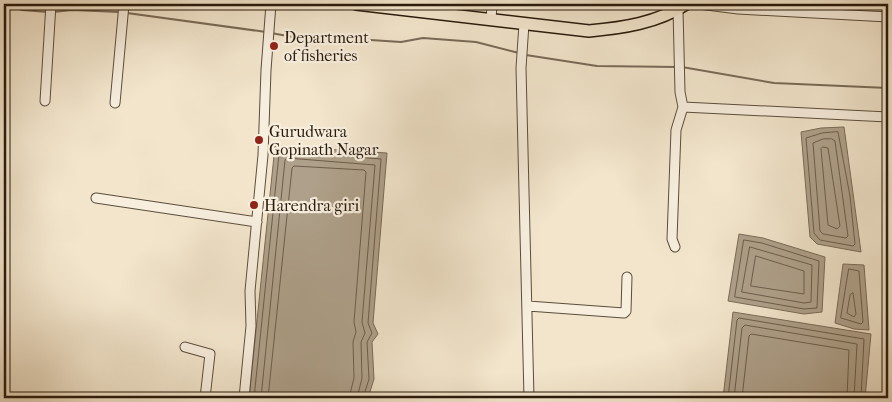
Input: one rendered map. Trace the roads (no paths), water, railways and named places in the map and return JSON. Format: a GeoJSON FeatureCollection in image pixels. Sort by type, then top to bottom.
{"type":"FeatureCollection","features":[{"type":"Feature","properties":{"kind":"main road"},"geometry":{"type":"LineString","coordinates":[[356,4],[589,31],[622,28],[682,6]]}},
{"type":"Feature","properties":{"kind":"street"},"geometry":{"type":"LineString","coordinates":[[45,101],[51,4]]}},
{"type":"Feature","properties":{"kind":"street"},"geometry":{"type":"LineString","coordinates":[[115,103],[124,4]]}},
{"type":"Feature","properties":{"kind":"street"},"geometry":{"type":"LineString","coordinates":[[244,398],[263,155],[271,4]]}},
{"type":"Feature","properties":{"kind":"street"},"geometry":{"type":"LineString","coordinates":[[491,20],[492,4]]}},
{"type":"Feature","properties":{"kind":"street"},"geometry":{"type":"LineString","coordinates":[[699,4],[738,9],[888,17]]}},
{"type":"Feature","properties":{"kind":"street"},"geometry":{"type":"LineString","coordinates":[[675,248],[672,239],[676,130],[682,107],[680,58],[682,6]]}},
{"type":"Feature","properties":{"kind":"street"},"geometry":{"type":"LineString","coordinates":[[524,24],[521,68],[529,398]]}},
{"type":"Feature","properties":{"kind":"street"},"geometry":{"type":"LineString","coordinates":[[682,107],[888,117]]}},
{"type":"Feature","properties":{"kind":"street"},"geometry":{"type":"LineString","coordinates":[[96,198],[257,222]]}},
{"type":"Feature","properties":{"kind":"street"},"geometry":{"type":"LineString","coordinates":[[528,306],[624,313],[626,310],[627,276]]}},
{"type":"Feature","properties":{"kind":"street"},"geometry":{"type":"LineString","coordinates":[[185,347],[210,354],[205,398]]}},
{"type":"Feature","properties":{"kind":"water"},"geometry":{"type":"Polygon","coordinates":[[[844,127],[861,252],[817,244],[810,237],[801,132],[821,128],[844,127]]]}},
{"type":"Feature","properties":{"kind":"water"},"geometry":{"type":"Polygon","coordinates":[[[275,146],[387,153],[373,323],[378,334],[372,342],[374,379],[368,398],[249,398],[275,146]]]}},
{"type":"Feature","properties":{"kind":"water"},"geometry":{"type":"Polygon","coordinates":[[[739,234],[763,238],[825,257],[822,312],[804,314],[728,301],[739,234]]]}},
{"type":"Feature","properties":{"kind":"water"},"geometry":{"type":"Polygon","coordinates":[[[843,264],[864,265],[869,330],[854,329],[835,323],[843,264]]]}},
{"type":"Feature","properties":{"kind":"water"},"geometry":{"type":"Polygon","coordinates":[[[733,312],[871,334],[865,398],[723,398],[733,312]]]}},
{"type":"Feature","properties":{"kind":"waterway"},"geometry":{"type":"LineString","coordinates":[[4,4],[22,10],[48,12]]}},
{"type":"Feature","properties":{"kind":"waterway"},"geometry":{"type":"LineString","coordinates":[[53,12],[72,10],[120,12]]}},
{"type":"Feature","properties":{"kind":"waterway"},"geometry":{"type":"LineString","coordinates":[[127,13],[266,32]]}},
{"type":"Feature","properties":{"kind":"waterway"},"geometry":{"type":"LineString","coordinates":[[271,33],[304,39],[340,38],[401,42],[423,38],[476,42],[519,53]]}},
{"type":"Feature","properties":{"kind":"waterway"},"geometry":{"type":"LineString","coordinates":[[526,55],[597,66],[677,67]]}},
{"type":"Feature","properties":{"kind":"waterway"},"geometry":{"type":"LineString","coordinates":[[682,67],[774,83],[888,88]]}},
{"type":"Feature","properties":{"kind":"place","name":"Department of fisheries"},"geometry":{"type":"Point","coordinates":[274,46]}},
{"type":"Feature","properties":{"kind":"place","name":"Gurudwara Gopinath Nagar"},"geometry":{"type":"Point","coordinates":[259,140]}},
{"type":"Feature","properties":{"kind":"place","name":"Harendra giri"},"geometry":{"type":"Point","coordinates":[254,205]}}]}
